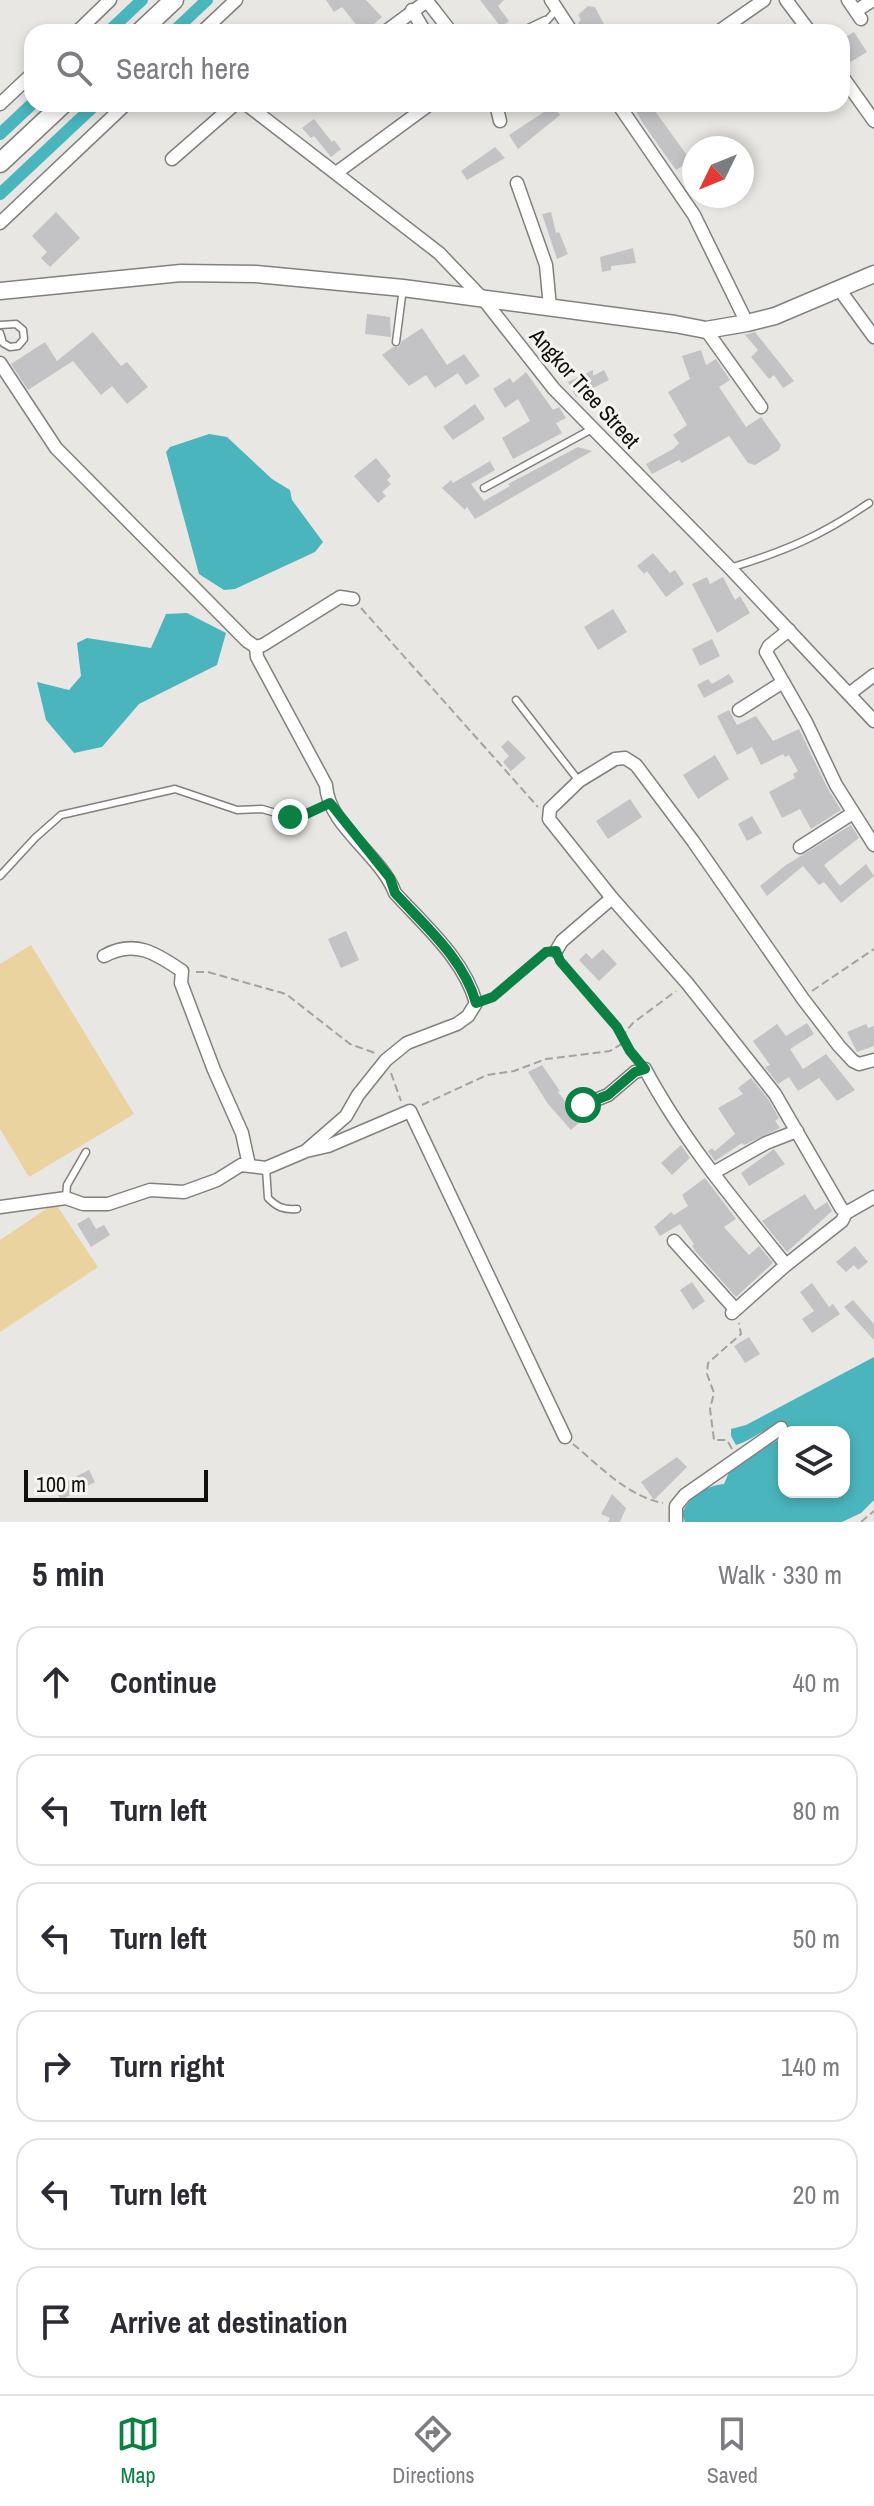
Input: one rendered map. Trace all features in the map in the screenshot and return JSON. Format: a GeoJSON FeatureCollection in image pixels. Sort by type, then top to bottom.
{"type":"FeatureCollection","features":[{"type":"Feature","properties":{"kind":"main road"},"geometry":{"type":"LineString","coordinates":[[148,24],[174,0]]}},
{"type":"Feature","properties":{"kind":"main road"},"geometry":{"type":"LineString","coordinates":[[0,163],[54,112]]}},
{"type":"Feature","properties":{"kind":"street"},"geometry":{"type":"LineString","coordinates":[[85,24],[110,0]]}},
{"type":"Feature","properties":{"kind":"street"},"geometry":{"type":"LineString","coordinates":[[210,24],[236,0]]}},
{"type":"Feature","properties":{"kind":"street"},"geometry":{"type":"LineString","coordinates":[[730,24],[764,0]]}},
{"type":"Feature","properties":{"kind":"street"},"geometry":{"type":"LineString","coordinates":[[786,0],[804,24]]}},
{"type":"Feature","properties":{"kind":"street"},"geometry":{"type":"LineString","coordinates":[[848,0],[859,15],[873,0]]}},
{"type":"Feature","properties":{"kind":"street"},"geometry":{"type":"LineString","coordinates":[[395,24],[427,1],[445,24]]}},
{"type":"Feature","properties":{"kind":"street"},"geometry":{"type":"LineString","coordinates":[[554,5],[567,24]]}},
{"type":"Feature","properties":{"kind":"street"},"geometry":{"type":"LineString","coordinates":[[412,10],[420,24]]}},
{"type":"Feature","properties":{"kind":"street"},"geometry":{"type":"LineString","coordinates":[[0,104],[24,82]]}},
{"type":"Feature","properties":{"kind":"street"},"geometry":{"type":"LineString","coordinates":[[850,87],[874,121]]}},
{"type":"Feature","properties":{"kind":"street"},"geometry":{"type":"LineString","coordinates":[[0,223],[118,112]]}},
{"type":"Feature","properties":{"kind":"street"},"geometry":{"type":"LineString","coordinates":[[172,159],[226,112]]}},
{"type":"Feature","properties":{"kind":"street","name":"Angkor Tree Street"},"geometry":{"type":"LineString","coordinates":[[256,112],[439,253],[484,300],[554,389],[730,568],[874,721]]}},
{"type":"Feature","properties":{"kind":"street"},"geometry":{"type":"LineString","coordinates":[[336,173],[419,112]]}},
{"type":"Feature","properties":{"kind":"street"},"geometry":{"type":"LineString","coordinates":[[498,112],[500,121]]}},
{"type":"Feature","properties":{"kind":"street"},"geometry":{"type":"LineString","coordinates":[[623,112],[694,215],[747,323]]}},
{"type":"Feature","properties":{"kind":"street"},"geometry":{"type":"LineString","coordinates":[[517,183],[546,265],[550,307]]}},
{"type":"Feature","properties":{"kind":"street"},"geometry":{"type":"LineString","coordinates":[[0,291],[181,273],[256,274],[403,288],[706,330],[775,316],[874,274]]}},
{"type":"Feature","properties":{"kind":"street"},"geometry":{"type":"LineString","coordinates":[[839,289],[874,337]]}},
{"type":"Feature","properties":{"kind":"street"},"geometry":{"type":"LineString","coordinates":[[706,330],[761,407]]}},
{"type":"Feature","properties":{"kind":"street"},"geometry":{"type":"LineString","coordinates":[[0,363],[56,448],[256,647]]}},
{"type":"Feature","properties":{"kind":"street"},"geometry":{"type":"LineString","coordinates":[[256,647],[273,641],[340,597],[353,599]]}},
{"type":"Feature","properties":{"kind":"street"},"geometry":{"type":"LineString","coordinates":[[789,630],[766,652],[806,722],[836,785],[874,845]]}},
{"type":"Feature","properties":{"kind":"street"},"geometry":{"type":"LineString","coordinates":[[256,647],[257,657],[326,785],[330,803],[390,878],[395,893],[459,966],[471,983],[476,1003],[468,1016],[457,1024],[407,1043],[386,1060],[358,1095],[346,1116],[306,1151]]}},
{"type":"Feature","properties":{"kind":"street"},"geometry":{"type":"LineString","coordinates":[[849,694],[874,675]]}},
{"type":"Feature","properties":{"kind":"street"},"geometry":{"type":"LineString","coordinates":[[739,710],[783,682]]}},
{"type":"Feature","properties":{"kind":"street"},"geometry":{"type":"LineString","coordinates":[[846,1213],[775,1094],[687,983],[612,898],[549,819],[550,809],[579,781],[615,759],[625,758],[636,765],[803,999],[853,1061],[859,1064],[874,1060]]}},
{"type":"Feature","properties":{"kind":"street"},"geometry":{"type":"LineString","coordinates":[[800,847],[853,813]]}},
{"type":"Feature","properties":{"kind":"street"},"geometry":{"type":"LineString","coordinates":[[556,951],[562,941],[612,898]]}},
{"type":"Feature","properties":{"kind":"street"},"geometry":{"type":"LineString","coordinates":[[104,956],[120,948],[140,947],[159,955],[182,971],[181,983],[242,1133],[249,1165]]}},
{"type":"Feature","properties":{"kind":"street"},"geometry":{"type":"LineString","coordinates":[[583,1105],[608,1095],[635,1072],[645,1069],[667,1108],[713,1173],[786,1265]]}},
{"type":"Feature","properties":{"kind":"street"},"geometry":{"type":"LineString","coordinates":[[0,1207],[66,1198],[83,1204],[108,1204],[150,1190],[184,1192],[217,1180],[230,1170],[249,1165],[266,1168],[408,1112],[565,1437]]}},
{"type":"Feature","properties":{"kind":"street"},"geometry":{"type":"LineString","coordinates":[[713,1173],[766,1143],[797,1131]]}},
{"type":"Feature","properties":{"kind":"street"},"geometry":{"type":"LineString","coordinates":[[674,1241],[733,1311],[842,1221],[846,1213],[874,1197]]}},
{"type":"Feature","properties":{"kind":"street"},"geometry":{"type":"LineString","coordinates":[[676,1522],[676,1506],[685,1495],[778,1430]]}},
{"type":"Feature","properties":{"kind":"lane"},"geometry":{"type":"LineString","coordinates":[[542,24],[554,5]]}},
{"type":"Feature","properties":{"kind":"lane"},"geometry":{"type":"LineString","coordinates":[[537,24],[545,20]]}},
{"type":"Feature","properties":{"kind":"lane"},"geometry":{"type":"LineString","coordinates":[[396,342],[403,288]]}},
{"type":"Feature","properties":{"kind":"lane"},"geometry":{"type":"LineString","coordinates":[[0,325],[16,324],[23,330],[24,339],[18,346],[10,347],[3,343],[0,333]]}},
{"type":"Feature","properties":{"kind":"lane"},"geometry":{"type":"LineString","coordinates":[[484,488],[592,429]]}},
{"type":"Feature","properties":{"kind":"lane"},"geometry":{"type":"LineString","coordinates":[[730,568],[810,540],[869,503]]}},
{"type":"Feature","properties":{"kind":"lane"},"geometry":{"type":"LineString","coordinates":[[516,700],[579,781]]}},
{"type":"Feature","properties":{"kind":"lane"},"geometry":{"type":"LineString","coordinates":[[0,876],[61,815],[175,789],[237,810],[262,809],[290,817],[302,816],[330,803]]}},
{"type":"Feature","properties":{"kind":"lane"},"geometry":{"type":"LineString","coordinates":[[66,1198],[67,1185],[86,1152]]}},
{"type":"Feature","properties":{"kind":"lane"},"geometry":{"type":"LineString","coordinates":[[266,1168],[268,1198],[277,1207],[297,1209]]}},
{"type":"Feature","properties":{"kind":"path"},"geometry":{"type":"LineString","coordinates":[[353,599],[549,819]]}},
{"type":"Feature","properties":{"kind":"path"},"geometry":{"type":"LineString","coordinates":[[803,999],[834,974],[874,949]]}},
{"type":"Feature","properties":{"kind":"path"},"geometry":{"type":"LineString","coordinates":[[476,1003],[493,997],[546,952],[556,951],[560,961],[617,1027],[630,1051],[645,1069]]}},
{"type":"Feature","properties":{"kind":"path"},"geometry":{"type":"LineString","coordinates":[[182,971],[208,972],[286,994],[350,1044],[386,1060],[408,1112],[487,1075],[514,1071],[546,1059],[610,1051],[620,1045],[633,1023],[687,983]]}},
{"type":"Feature","properties":{"kind":"path"},"geometry":{"type":"LineString","coordinates":[[733,1311],[741,1326],[741,1334],[713,1356],[708,1363],[707,1374],[714,1393],[710,1409],[714,1440],[727,1440],[737,1457]]}},
{"type":"Feature","properties":{"kind":"path"},"geometry":{"type":"LineString","coordinates":[[565,1437],[628,1490],[648,1500],[676,1506]]}},
{"type":"Feature","properties":{"kind":"path"},"geometry":{"type":"LineString","coordinates":[[861,1522],[874,1511]]}},
{"type":"Feature","properties":{"kind":"shaded area"},"geometry":{"type":"Polygon","coordinates":[[[31,945],[134,1114],[29,1177],[0,1129],[0,964],[31,945]]]}},
{"type":"Feature","properties":{"kind":"shaded area"},"geometry":{"type":"Polygon","coordinates":[[[55,1203],[98,1267],[0,1332],[0,1240],[55,1203]]]}},
{"type":"Feature","properties":{"kind":"water"},"geometry":{"type":"Polygon","coordinates":[[[209,434],[227,437],[272,479],[290,490],[292,500],[323,542],[315,552],[235,589],[224,590],[199,574],[166,452],[170,447],[209,434]]]}},
{"type":"Feature","properties":{"kind":"water"},"geometry":{"type":"Polygon","coordinates":[[[187,613],[226,633],[217,665],[139,704],[102,747],[74,753],[46,720],[37,682],[69,690],[81,676],[77,643],[87,638],[151,648],[166,614],[187,613]]]}},
{"type":"Feature","properties":{"kind":"water"},"geometry":{"type":"Polygon","coordinates":[[[874,1357],[874,1500],[861,1513],[842,1522],[685,1522],[682,1513],[694,1497],[704,1490],[724,1484],[730,1470],[778,1440],[778,1498],[850,1498],[850,1426],[788,1426],[783,1423],[736,1445],[731,1429],[746,1425],[874,1357]]]}},
{"type":"Feature","properties":{"kind":"building"},"geometry":{"type":"Polygon","coordinates":[[[326,0],[366,0],[382,17],[374,24],[356,24],[342,7],[334,12],[326,0]]]}},
{"type":"Feature","properties":{"kind":"building"},"geometry":{"type":"Polygon","coordinates":[[[480,0],[504,0],[498,6],[509,21],[499,24],[480,0]]]}},
{"type":"Feature","properties":{"kind":"building"},"geometry":{"type":"Polygon","coordinates":[[[588,6],[595,7],[604,24],[579,24],[581,20],[578,15],[588,6]]]}},
{"type":"Feature","properties":{"kind":"building"},"geometry":{"type":"Polygon","coordinates":[[[854,32],[867,52],[850,62],[850,34],[854,32]]]}},
{"type":"Feature","properties":{"kind":"building"},"geometry":{"type":"Polygon","coordinates":[[[544,112],[558,112],[560,115],[518,149],[509,135],[544,112]]]}},
{"type":"Feature","properties":{"kind":"building"},"geometry":{"type":"Polygon","coordinates":[[[637,112],[656,112],[682,148],[682,166],[676,170],[637,112]]]}},
{"type":"Feature","properties":{"kind":"building"},"geometry":{"type":"Polygon","coordinates":[[[314,119],[341,149],[331,157],[314,136],[311,138],[302,128],[314,119]]]}},
{"type":"Feature","properties":{"kind":"building"},"geometry":{"type":"Polygon","coordinates":[[[495,147],[505,158],[467,180],[461,171],[495,147]]]}},
{"type":"Feature","properties":{"kind":"building"},"geometry":{"type":"Polygon","coordinates":[[[56,212],[80,238],[50,267],[41,258],[47,252],[32,236],[56,212]]]}},
{"type":"Feature","properties":{"kind":"building"},"geometry":{"type":"Polygon","coordinates":[[[551,212],[556,233],[559,232],[568,254],[557,259],[542,214],[551,212]]]}},
{"type":"Feature","properties":{"kind":"building"},"geometry":{"type":"Polygon","coordinates":[[[633,248],[636,263],[611,266],[611,270],[602,272],[600,257],[633,248]]]}},
{"type":"Feature","properties":{"kind":"building"},"geometry":{"type":"Polygon","coordinates":[[[367,314],[390,317],[391,337],[365,334],[367,314]]]}},
{"type":"Feature","properties":{"kind":"building"},"geometry":{"type":"Polygon","coordinates":[[[422,328],[447,365],[464,354],[480,376],[466,385],[458,373],[435,388],[426,375],[409,386],[382,355],[393,347],[399,347],[402,341],[422,328]]]}},
{"type":"Feature","properties":{"kind":"building"},"geometry":{"type":"Polygon","coordinates":[[[93,332],[121,366],[127,362],[148,387],[127,404],[112,386],[101,395],[73,361],[28,390],[11,364],[45,342],[57,361],[93,332]]]}},
{"type":"Feature","properties":{"kind":"building"},"geometry":{"type":"Polygon","coordinates":[[[755,332],[794,381],[783,388],[774,375],[769,379],[751,357],[758,350],[745,335],[755,332]]]}},
{"type":"Feature","properties":{"kind":"building"},"geometry":{"type":"Polygon","coordinates":[[[701,350],[706,365],[716,359],[730,380],[719,387],[746,427],[761,417],[781,445],[779,450],[755,465],[748,463],[729,436],[682,463],[679,460],[652,474],[646,464],[673,449],[679,443],[673,435],[687,425],[668,392],[690,379],[682,356],[701,350]]]}},
{"type":"Feature","properties":{"kind":"building"},"geometry":{"type":"Polygon","coordinates":[[[593,370],[593,376],[604,370],[609,380],[576,397],[568,382],[593,370]]]}},
{"type":"Feature","properties":{"kind":"building"},"geometry":{"type":"Polygon","coordinates":[[[526,372],[553,410],[559,407],[566,418],[556,423],[562,433],[513,459],[502,438],[530,421],[518,399],[505,408],[493,389],[510,378],[513,383],[526,372]]]}},
{"type":"Feature","properties":{"kind":"building"},"geometry":{"type":"Polygon","coordinates":[[[475,404],[485,419],[453,440],[443,427],[475,404]]]}},
{"type":"Feature","properties":{"kind":"building"},"geometry":{"type":"Polygon","coordinates":[[[578,447],[592,451],[475,519],[467,507],[465,510],[442,488],[451,480],[453,483],[490,461],[495,470],[471,484],[484,501],[510,486],[508,484],[578,447]]]}},
{"type":"Feature","properties":{"kind":"building"},"geometry":{"type":"Polygon","coordinates":[[[376,458],[391,476],[387,480],[391,484],[382,492],[386,496],[378,503],[354,476],[376,458]]]}},
{"type":"Feature","properties":{"kind":"building"},"geometry":{"type":"Polygon","coordinates":[[[653,553],[670,573],[675,570],[684,584],[666,597],[647,571],[644,574],[637,566],[653,553]]]}},
{"type":"Feature","properties":{"kind":"building"},"geometry":{"type":"Polygon","coordinates":[[[707,577],[710,584],[723,577],[735,600],[740,596],[750,613],[717,633],[692,584],[707,577]]]}},
{"type":"Feature","properties":{"kind":"building"},"geometry":{"type":"Polygon","coordinates":[[[613,609],[627,632],[598,650],[584,627],[613,609]]]}},
{"type":"Feature","properties":{"kind":"building"},"geometry":{"type":"Polygon","coordinates":[[[712,639],[720,656],[700,666],[692,649],[712,639]]]}},
{"type":"Feature","properties":{"kind":"building"},"geometry":{"type":"Polygon","coordinates":[[[729,674],[734,682],[704,698],[697,685],[708,679],[712,684],[729,674]]]}},
{"type":"Feature","properties":{"kind":"building"},"geometry":{"type":"Polygon","coordinates":[[[729,710],[737,725],[756,716],[773,741],[799,729],[841,810],[811,829],[800,809],[782,818],[769,792],[795,778],[793,774],[798,771],[789,755],[785,757],[783,754],[761,765],[752,747],[737,755],[717,716],[729,710]]]}},
{"type":"Feature","properties":{"kind":"building"},"geometry":{"type":"Polygon","coordinates":[[[508,740],[526,758],[511,771],[503,762],[509,756],[501,747],[508,740]]]}},
{"type":"Feature","properties":{"kind":"building"},"geometry":{"type":"Polygon","coordinates":[[[715,755],[729,779],[698,799],[683,775],[715,755]]]}},
{"type":"Feature","properties":{"kind":"building"},"geometry":{"type":"Polygon","coordinates":[[[630,799],[642,817],[608,839],[596,821],[630,799]]]}},
{"type":"Feature","properties":{"kind":"building"},"geometry":{"type":"Polygon","coordinates":[[[752,816],[762,833],[747,841],[738,824],[752,816]]]}},
{"type":"Feature","properties":{"kind":"building"},"geometry":{"type":"Polygon","coordinates":[[[851,825],[859,838],[824,865],[840,886],[866,864],[874,876],[841,903],[824,882],[819,885],[803,866],[767,896],[760,886],[786,865],[851,825]]]}},
{"type":"Feature","properties":{"kind":"building"},"geometry":{"type":"Polygon","coordinates":[[[346,931],[359,960],[341,968],[328,939],[346,931]]]}},
{"type":"Feature","properties":{"kind":"building"},"geometry":{"type":"Polygon","coordinates":[[[603,949],[617,964],[599,981],[579,960],[586,953],[592,959],[603,949]]]}},
{"type":"Feature","properties":{"kind":"building"},"geometry":{"type":"Polygon","coordinates":[[[807,1023],[814,1034],[790,1049],[803,1069],[826,1054],[855,1090],[837,1101],[819,1078],[798,1091],[789,1077],[778,1084],[765,1067],[770,1065],[753,1041],[777,1024],[786,1036],[807,1023]]]}},
{"type":"Feature","properties":{"kind":"building"},"geometry":{"type":"Polygon","coordinates":[[[866,1024],[868,1028],[874,1026],[874,1046],[857,1052],[847,1032],[866,1024]]]}},
{"type":"Feature","properties":{"kind":"building"},"geometry":{"type":"Polygon","coordinates":[[[542,1065],[558,1092],[583,1119],[571,1130],[548,1104],[528,1072],[542,1065]]]}},
{"type":"Feature","properties":{"kind":"building"},"geometry":{"type":"Polygon","coordinates":[[[751,1078],[768,1099],[779,1118],[775,1121],[780,1128],[744,1145],[742,1143],[715,1161],[708,1151],[712,1148],[715,1151],[735,1134],[718,1108],[743,1094],[738,1088],[751,1078]]]}},
{"type":"Feature","properties":{"kind":"building"},"geometry":{"type":"Polygon","coordinates":[[[681,1145],[690,1158],[672,1175],[661,1163],[681,1145]]]}},
{"type":"Feature","properties":{"kind":"building"},"geometry":{"type":"Polygon","coordinates":[[[774,1149],[785,1164],[749,1186],[741,1173],[774,1149]]]}},
{"type":"Feature","properties":{"kind":"building"},"geometry":{"type":"Polygon","coordinates":[[[705,1178],[736,1219],[724,1227],[749,1255],[759,1246],[773,1263],[736,1297],[696,1252],[680,1224],[660,1236],[654,1227],[671,1212],[674,1215],[688,1206],[682,1195],[705,1178]]]}},
{"type":"Feature","properties":{"kind":"building"},"geometry":{"type":"Polygon","coordinates":[[[805,1194],[815,1210],[827,1202],[832,1211],[787,1252],[762,1221],[805,1194]]]}},
{"type":"Feature","properties":{"kind":"building"},"geometry":{"type":"Polygon","coordinates":[[[89,1217],[96,1229],[104,1225],[110,1235],[91,1247],[77,1224],[89,1217]]]}},
{"type":"Feature","properties":{"kind":"building"},"geometry":{"type":"Polygon","coordinates":[[[855,1246],[868,1262],[858,1270],[854,1265],[846,1272],[836,1262],[855,1246]]]}},
{"type":"Feature","properties":{"kind":"building"},"geometry":{"type":"Polygon","coordinates":[[[692,1282],[705,1301],[693,1310],[680,1290],[692,1282]]]}},
{"type":"Feature","properties":{"kind":"building"},"geometry":{"type":"Polygon","coordinates":[[[812,1283],[829,1307],[833,1304],[840,1314],[812,1333],[802,1319],[814,1311],[800,1292],[812,1283]]]}},
{"type":"Feature","properties":{"kind":"building"},"geometry":{"type":"Polygon","coordinates":[[[853,1300],[874,1324],[874,1340],[844,1307],[853,1300]]]}},
{"type":"Feature","properties":{"kind":"building"},"geometry":{"type":"Polygon","coordinates":[[[749,1337],[760,1354],[745,1363],[734,1346],[749,1337]]]}},
{"type":"Feature","properties":{"kind":"building"},"geometry":{"type":"Polygon","coordinates":[[[677,1457],[687,1467],[654,1500],[641,1482],[677,1457]]]}},
{"type":"Feature","properties":{"kind":"building"},"geometry":{"type":"Polygon","coordinates":[[[89,1470],[95,1482],[61,1500],[54,1488],[89,1470]]]}},
{"type":"Feature","properties":{"kind":"building"},"geometry":{"type":"Polygon","coordinates":[[[612,1494],[626,1508],[620,1522],[608,1522],[610,1518],[601,1514],[612,1494]]]}},
{"type":"Feature","properties":{"kind":"waterway"},"geometry":{"type":"LineString","coordinates":[[116,24],[142,0]]}},
{"type":"Feature","properties":{"kind":"waterway"},"geometry":{"type":"LineString","coordinates":[[182,24],[207,0]]}},
{"type":"Feature","properties":{"kind":"waterway"},"geometry":{"type":"LineString","coordinates":[[0,134],[24,112]]}},
{"type":"Feature","properties":{"kind":"waterway"},"geometry":{"type":"LineString","coordinates":[[0,194],[87,112]]}},
{"type":"Feature","properties":{"kind":"route"},"geometry":{"type":"LineString","coordinates":[[290,817],[302,816],[330,803],[390,878],[395,893],[459,966],[471,983],[476,1003],[493,997],[546,952],[556,951],[560,961],[617,1027],[630,1051],[645,1069],[635,1072],[608,1095],[583,1105]]}}]}
